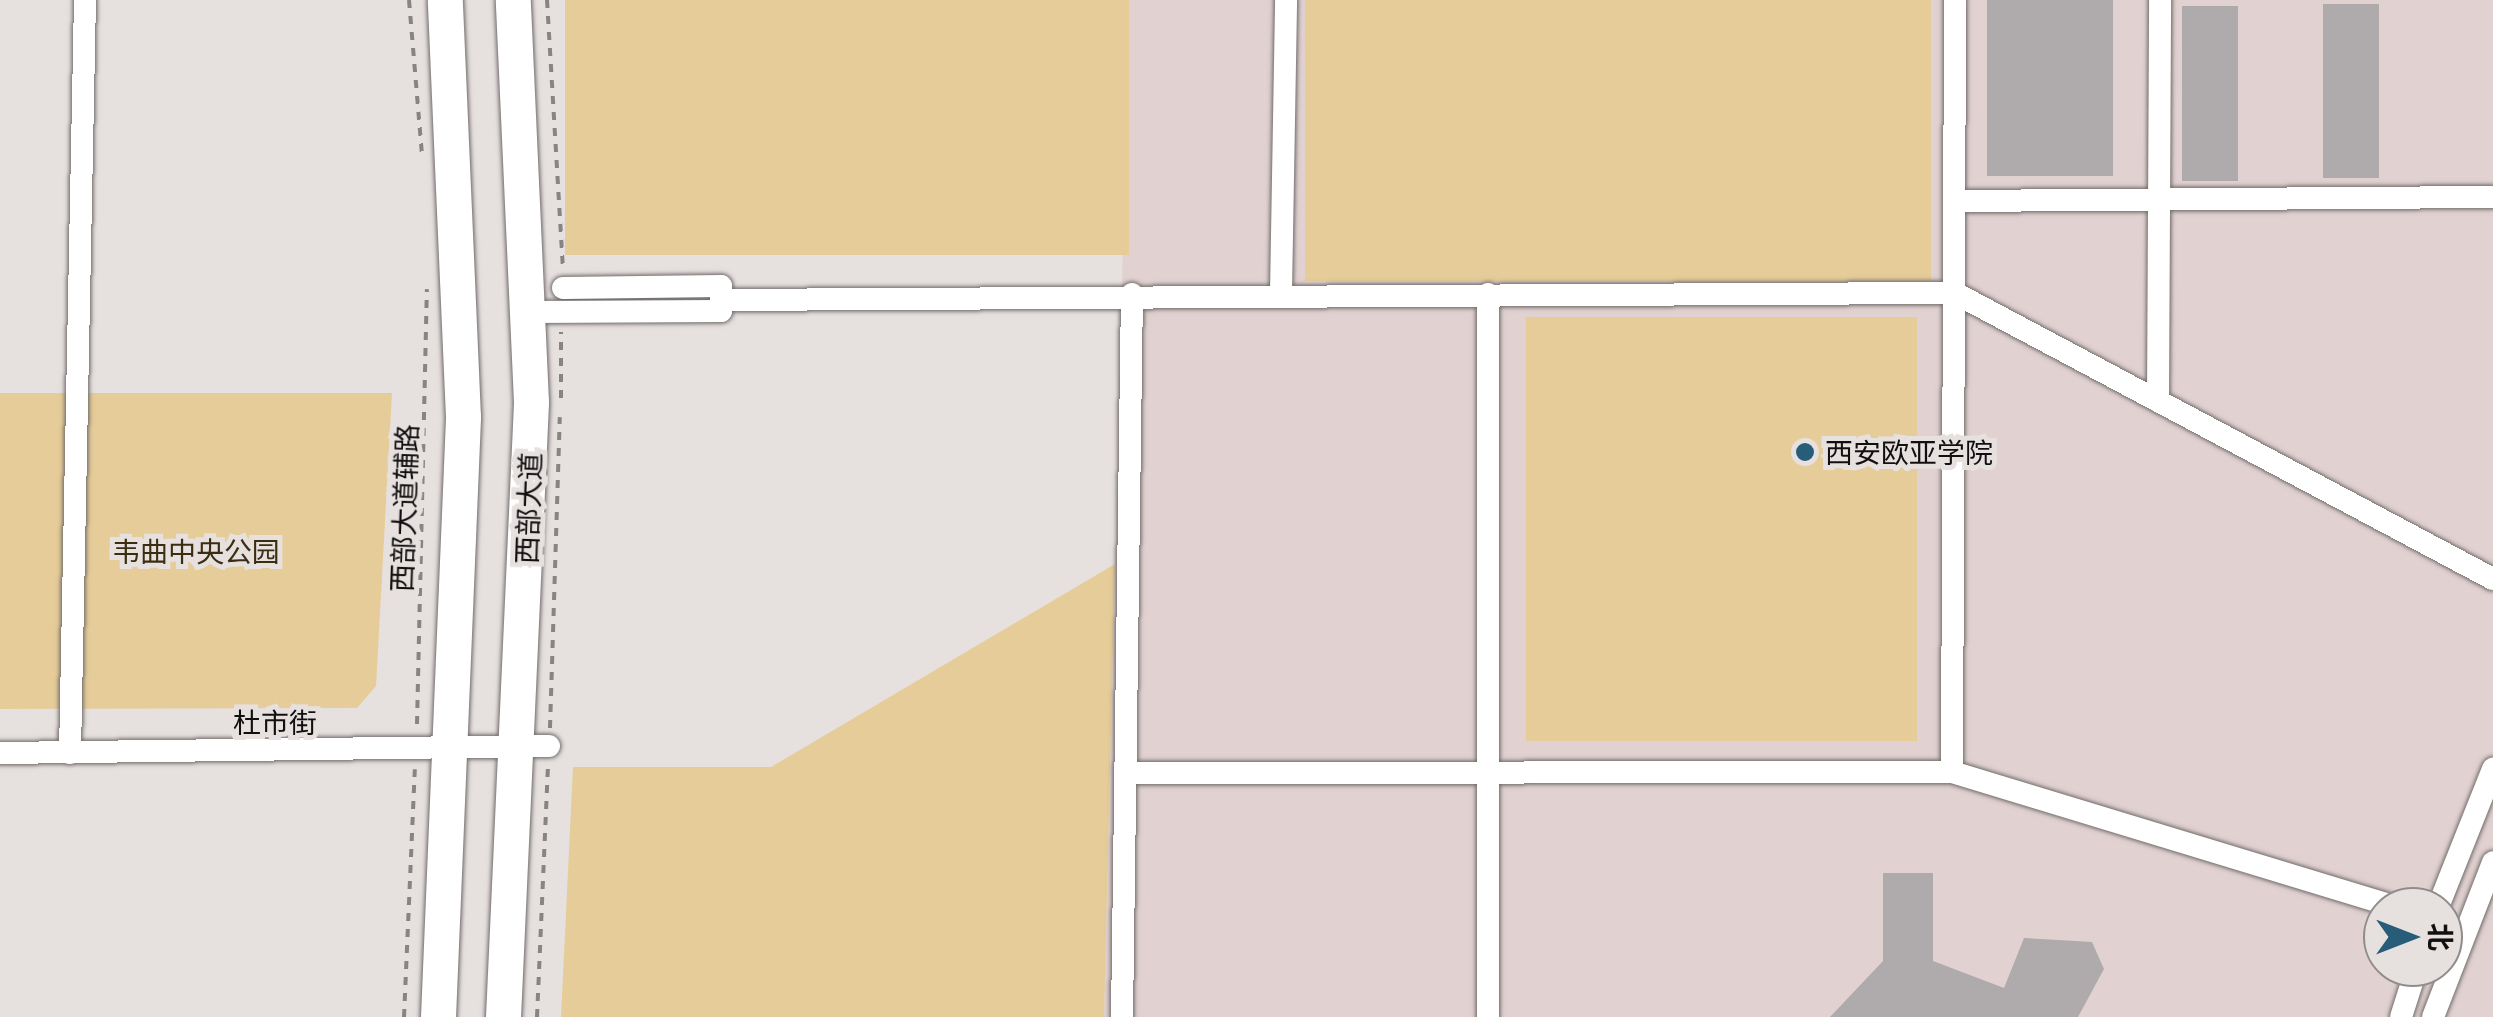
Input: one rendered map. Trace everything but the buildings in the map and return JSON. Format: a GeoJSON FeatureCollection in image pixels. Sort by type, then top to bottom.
{"type":"FeatureCollection","features":[{"type":"Feature","properties":{"kind":"main road"},"geometry":{"type":"LineString","coordinates":[[438,1017],[433,749],[463,315],[445,0]]}},
{"type":"Feature","properties":{"kind":"main road","name":"西部大道"},"geometry":{"type":"LineString","coordinates":[[503,1017],[533,748],[531,312],[513,0]]}},
{"type":"Feature","properties":{"kind":"street"},"geometry":{"type":"LineString","coordinates":[[70,753],[85,0]]}},
{"type":"Feature","properties":{"kind":"street"},"geometry":{"type":"LineString","coordinates":[[1281,292],[1286,0]]}},
{"type":"Feature","properties":{"kind":"street"},"geometry":{"type":"LineString","coordinates":[[1952,772],[1955,0]]}},
{"type":"Feature","properties":{"kind":"street"},"geometry":{"type":"LineString","coordinates":[[2158,401],[2160,0]]}},
{"type":"Feature","properties":{"kind":"street"},"geometry":{"type":"LineString","coordinates":[[1955,201],[2493,197]]}},
{"type":"Feature","properties":{"kind":"street"},"geometry":{"type":"LineString","coordinates":[[531,312],[721,311],[720,286],[563,288]]}},
{"type":"Feature","properties":{"kind":"street"},"geometry":{"type":"LineString","coordinates":[[721,300],[1281,292],[1955,293],[2493,579]]}},
{"type":"Feature","properties":{"kind":"street"},"geometry":{"type":"LineString","coordinates":[[1122,1017],[1132,294]]}},
{"type":"Feature","properties":{"kind":"street"},"geometry":{"type":"LineString","coordinates":[[1488,294],[1488,1017]]}},
{"type":"Feature","properties":{"kind":"street","name":"杜市街"},"geometry":{"type":"LineString","coordinates":[[0,752],[533,748]]}},
{"type":"Feature","properties":{"kind":"street"},"geometry":{"type":"LineString","coordinates":[[2446,887],[2493,770]]}},
{"type":"Feature","properties":{"kind":"street"},"geometry":{"type":"LineString","coordinates":[[1126,773],[1952,772],[2363,897]]}},
{"type":"Feature","properties":{"kind":"street"},"geometry":{"type":"LineString","coordinates":[[2463,910],[2493,862]]}},
{"type":"Feature","properties":{"kind":"street"},"geometry":{"type":"LineString","coordinates":[[2401,1017],[2411,987]]}},
{"type":"Feature","properties":{"kind":"street"},"geometry":{"type":"LineString","coordinates":[[2432,1017],[2439,987]]}},
{"type":"Feature","properties":{"kind":"path"},"geometry":{"type":"LineString","coordinates":[[409,0],[422,166]]}},
{"type":"Feature","properties":{"kind":"path","name":"西部大道辅路"},"geometry":{"type":"LineString","coordinates":[[404,1017],[433,749],[427,270]]}},
{"type":"Feature","properties":{"kind":"shaded area","name":"西安欧亚学院"},"geometry":{"type":"Polygon","coordinates":[[[1129,0],[2493,0],[2493,1017],[1104,1017],[1129,0]]]}},
{"type":"Feature","properties":{"kind":"green space"},"geometry":{"type":"Polygon","coordinates":[[[565,0],[1129,0],[1129,255],[565,255],[565,0]]]}},
{"type":"Feature","properties":{"kind":"green space"},"geometry":{"type":"Polygon","coordinates":[[[1305,0],[1931,0],[1931,281],[1305,281],[1305,0]]]}},
{"type":"Feature","properties":{"kind":"green space"},"geometry":{"type":"Polygon","coordinates":[[[1526,317],[1917,317],[1917,741],[1526,741],[1526,317]]]}},
{"type":"Feature","properties":{"kind":"green space","name":"韦曲中央公园"},"geometry":{"type":"Polygon","coordinates":[[[0,393],[392,393],[376,686],[357,708],[0,709],[0,393]]]}},
{"type":"Feature","properties":{"kind":"green space"},"geometry":{"type":"Polygon","coordinates":[[[1115,564],[1104,1017],[561,1017],[573,767],[771,767],[1115,564]]]}},
{"type":"Feature","properties":{"kind":"place","name":"西安欧亚学院"},"geometry":{"type":"Point","coordinates":[1805,452]}}]}
